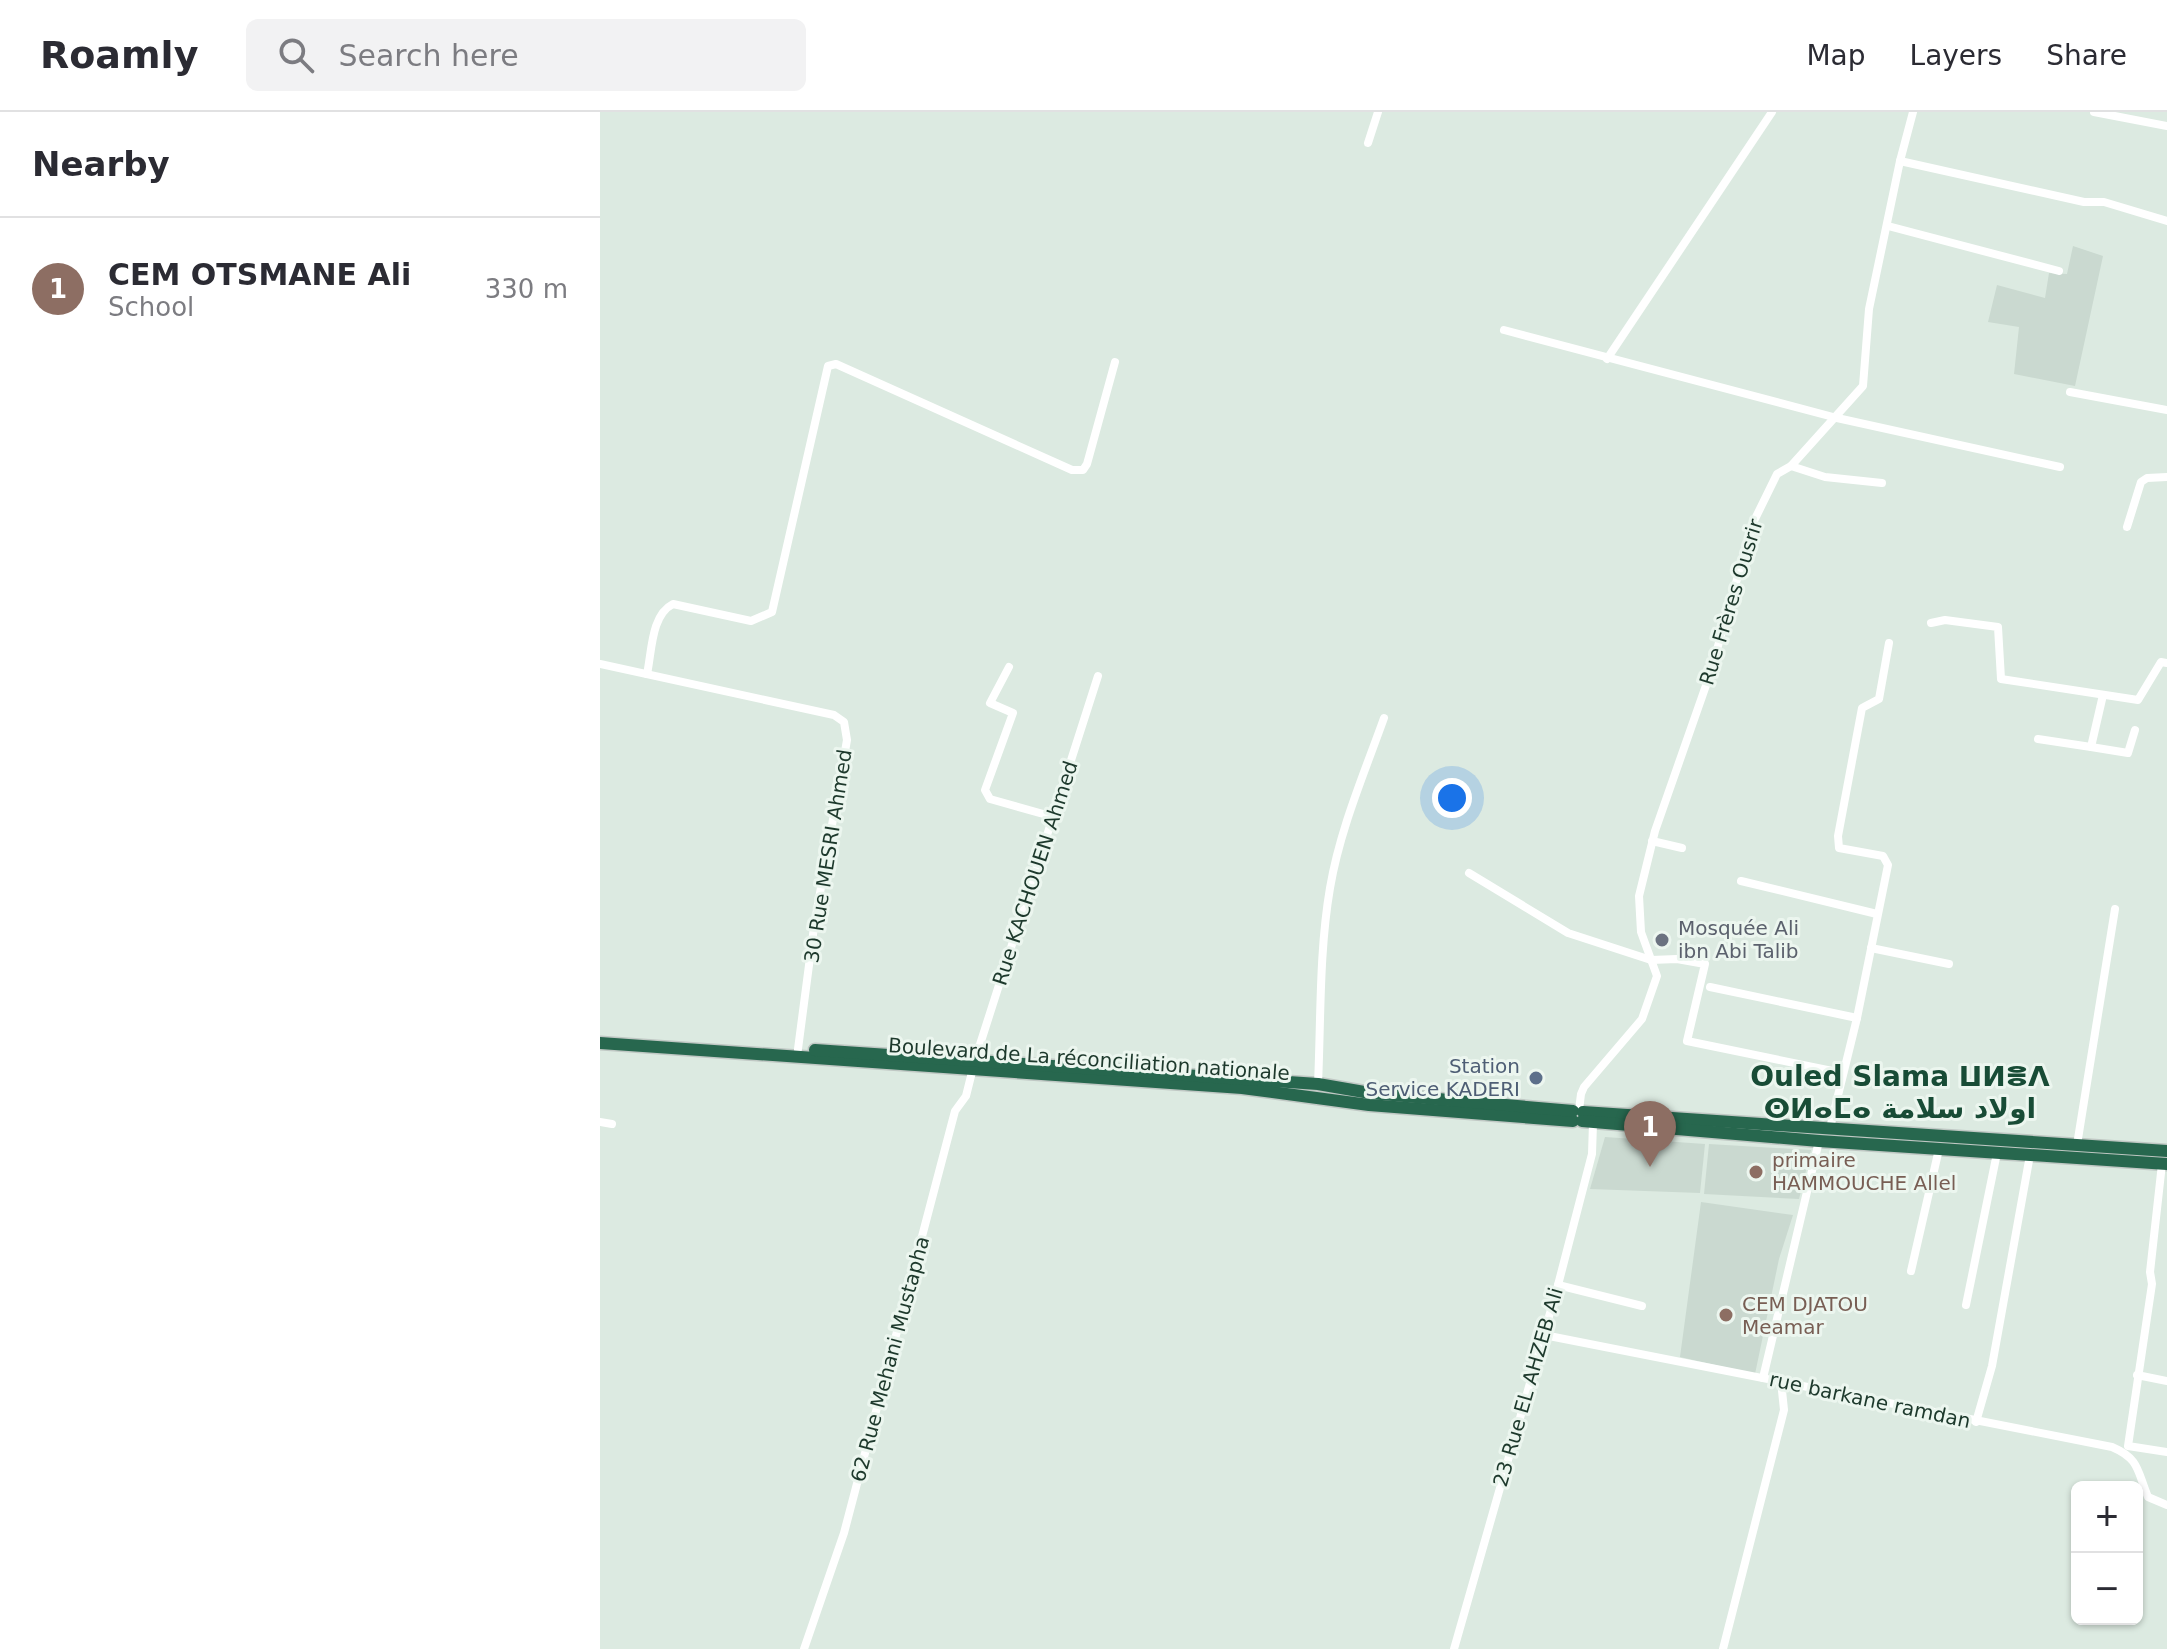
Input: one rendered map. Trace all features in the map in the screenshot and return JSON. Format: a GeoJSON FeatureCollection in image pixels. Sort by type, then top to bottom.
{"type":"FeatureCollection","features":[{"type":"Feature","properties":{"kind":"highway"},"geometry":{"type":"LineString","coordinates":[[600,1036],[974,1065],[1318,1084],[1370,1093],[1819,1141],[2030,1155],[2165,1160]]}},
{"type":"Feature","properties":{"kind":"highway","name":"Boulevard de La réconciliation nationale"},"geometry":{"type":"LineString","coordinates":[[600,1043],[974,1065],[1242,1088],[1369,1105],[1580,1116]]}},
{"type":"Feature","properties":{"kind":"highway"},"geometry":{"type":"LineString","coordinates":[[1580,1116],[1830,1128],[2077,1145],[2165,1160]]}},
{"type":"Feature","properties":{"kind":"street"},"geometry":{"type":"LineString","coordinates":[[1368,143],[1378,112]]}},
{"type":"Feature","properties":{"kind":"street"},"geometry":{"type":"LineString","coordinates":[[1607,359],[1772,112]]}},
{"type":"Feature","properties":{"kind":"street","name":"Rue Frères Ousrir"},"geometry":{"type":"LineString","coordinates":[[1580,1116],[1584,1087],[1642,1019],[1657,976],[1641,932],[1639,896],[1652,841],[1710,674],[1753,523],[1777,474],[1791,466],[1863,386],[1869,309],[1913,112]]}},
{"type":"Feature","properties":{"kind":"street"},"geometry":{"type":"LineString","coordinates":[[2094,112],[2167,126]]}},
{"type":"Feature","properties":{"kind":"street"},"geometry":{"type":"LineString","coordinates":[[1900,161],[2084,202],[2104,202],[2167,221]]}},
{"type":"Feature","properties":{"kind":"street"},"geometry":{"type":"LineString","coordinates":[[1888,226],[2059,271]]}},
{"type":"Feature","properties":{"kind":"street"},"geometry":{"type":"LineString","coordinates":[[1504,330],[1837,418],[2060,467]]}},
{"type":"Feature","properties":{"kind":"street"},"geometry":{"type":"LineString","coordinates":[[647,674],[658,619],[663,609],[673,604],[751,621],[772,612],[828,366],[836,364],[1072,470],[1083,470],[1115,362]]}},
{"type":"Feature","properties":{"kind":"street"},"geometry":{"type":"LineString","coordinates":[[2070,392],[2167,410]]}},
{"type":"Feature","properties":{"kind":"street"},"geometry":{"type":"LineString","coordinates":[[1791,466],[1825,477],[1882,483]]}},
{"type":"Feature","properties":{"kind":"street"},"geometry":{"type":"LineString","coordinates":[[2127,527],[2141,482],[2147,478],[2167,477]]}},
{"type":"Feature","properties":{"kind":"street"},"geometry":{"type":"LineString","coordinates":[[1931,623],[1945,620],[1998,627],[2001,679],[2138,700],[2161,662],[2167,663]]}},
{"type":"Feature","properties":{"kind":"street"},"geometry":{"type":"LineString","coordinates":[[1830,1128],[1857,1018],[1888,865],[1883,856],[1839,848],[1838,836],[1862,708],[1879,699],[1889,643]]}},
{"type":"Feature","properties":{"kind":"street","name":"30 Rue MESRI Ahmed"},"geometry":{"type":"LineString","coordinates":[[600,664],[834,715],[844,722],[847,740],[814,927],[798,1049]]}},
{"type":"Feature","properties":{"kind":"street"},"geometry":{"type":"LineString","coordinates":[[1009,667],[990,703],[1013,713],[985,790],[990,799],[1054,817]]}},
{"type":"Feature","properties":{"kind":"street","name":"Rue KACHOUEN Ahmed"},"geometry":{"type":"LineString","coordinates":[[974,1065],[1098,676]]}},
{"type":"Feature","properties":{"kind":"street"},"geometry":{"type":"LineString","coordinates":[[2091,747],[2103,695]]}},
{"type":"Feature","properties":{"kind":"street"},"geometry":{"type":"LineString","coordinates":[[1318,1084],[1329,889],[1342,833],[1384,718]]}},
{"type":"Feature","properties":{"kind":"street"},"geometry":{"type":"LineString","coordinates":[[2038,739],[2128,753],[2135,730]]}},
{"type":"Feature","properties":{"kind":"street"},"geometry":{"type":"LineString","coordinates":[[1652,841],[1682,848]]}},
{"type":"Feature","properties":{"kind":"street"},"geometry":{"type":"LineString","coordinates":[[1469,873],[1568,933],[1651,960],[1677,959],[1705,964],[1687,1041],[1842,1073]]}},
{"type":"Feature","properties":{"kind":"street"},"geometry":{"type":"LineString","coordinates":[[1741,881],[1877,914]]}},
{"type":"Feature","properties":{"kind":"street"},"geometry":{"type":"LineString","coordinates":[[2077,1145],[2115,909]]}},
{"type":"Feature","properties":{"kind":"street"},"geometry":{"type":"LineString","coordinates":[[1871,948],[1949,964]]}},
{"type":"Feature","properties":{"kind":"street"},"geometry":{"type":"LineString","coordinates":[[1710,987],[1857,1018]]}},
{"type":"Feature","properties":{"kind":"street","name":"62 Rue Mehani Mustapha"},"geometry":{"type":"LineString","coordinates":[[804,1649],[844,1533],[955,1111],[966,1096],[974,1065]]}},
{"type":"Feature","properties":{"kind":"street","name":"23 Rue EL AHZEB Ali"},"geometry":{"type":"LineString","coordinates":[[1454,1649],[1558,1285],[1592,1154],[1580,1116]]}},
{"type":"Feature","properties":{"kind":"street"},"geometry":{"type":"LineString","coordinates":[[600,1122],[612,1124]]}},
{"type":"Feature","properties":{"kind":"street"},"geometry":{"type":"LineString","coordinates":[[1763,1378],[1819,1141]]}},
{"type":"Feature","properties":{"kind":"street"},"geometry":{"type":"LineString","coordinates":[[1911,1271],[1939,1149]]}},
{"type":"Feature","properties":{"kind":"street"},"geometry":{"type":"LineString","coordinates":[[1966,1305],[1997,1153]]}},
{"type":"Feature","properties":{"kind":"street"},"geometry":{"type":"LineString","coordinates":[[1976,1422],[1992,1366],[2030,1155]]}},
{"type":"Feature","properties":{"kind":"street"},"geometry":{"type":"LineString","coordinates":[[2165,1160],[2150,1272],[2152,1284],[2128,1446],[2167,1452]]}},
{"type":"Feature","properties":{"kind":"street"},"geometry":{"type":"LineString","coordinates":[[1558,1285],[1642,1306]]}},
{"type":"Feature","properties":{"kind":"street","name":"rue barkane ramdan"},"geometry":{"type":"LineString","coordinates":[[1544,1335],[2121,1451],[2135,1463],[2148,1497],[2167,1505]]}},
{"type":"Feature","properties":{"kind":"street"},"geometry":{"type":"LineString","coordinates":[[2137,1375],[2167,1381]]}},
{"type":"Feature","properties":{"kind":"street"},"geometry":{"type":"LineString","coordinates":[[1723,1649],[1784,1410],[1781,1381]]}},
{"type":"Feature","properties":{"kind":"shaded area"},"geometry":{"type":"Polygon","coordinates":[[[2073,246],[2103,256],[2075,386],[2014,374],[2019,327],[1988,322],[1997,285],[2045,298],[2049,273],[2067,274],[2073,246]]]}},
{"type":"Feature","properties":{"kind":"shaded area"},"geometry":{"type":"Polygon","coordinates":[[[1605,1137],[1705,1144],[1700,1193],[1590,1189],[1605,1137]]]}},
{"type":"Feature","properties":{"kind":"shaded area","name":"primaire HAMMOUCHE Allel"},"geometry":{"type":"Polygon","coordinates":[[[1709,1144],[1811,1150],[1799,1199],[1704,1194],[1709,1144]]]}},
{"type":"Feature","properties":{"kind":"shaded area","name":"CEM DJATOU Meamar"},"geometry":{"type":"Polygon","coordinates":[[[1701,1202],[1793,1215],[1779,1259],[1755,1374],[1680,1357],[1701,1202]]]}},
{"type":"Feature","properties":{"kind":"place","name":"Mosquée Ali ibn Abi Talib"},"geometry":{"type":"Point","coordinates":[1662,940]}},
{"type":"Feature","properties":{"kind":"place","name":"Station Service KADERI"},"geometry":{"type":"Point","coordinates":[1536,1078]}},
{"type":"Feature","properties":{"kind":"place","name":"CEM OTSMANE Ali"},"geometry":{"type":"Point","coordinates":[1650,1167]}},
{"type":"Feature","properties":{"kind":"place","name":"primaire HAMMOUCHE Allel"},"geometry":{"type":"Point","coordinates":[1756,1172]}},
{"type":"Feature","properties":{"kind":"place","name":"CEM DJATOU Meamar"},"geometry":{"type":"Point","coordinates":[1726,1315]}},
{"type":"Feature","properties":{"kind":"district","name":"Ouled Slama ⵡⵍⴻⴷ ⵙⵍⴰⵎⴰ اولاد سلامة"},"geometry":{"type":"Point","coordinates":[1900,1092]}}]}
